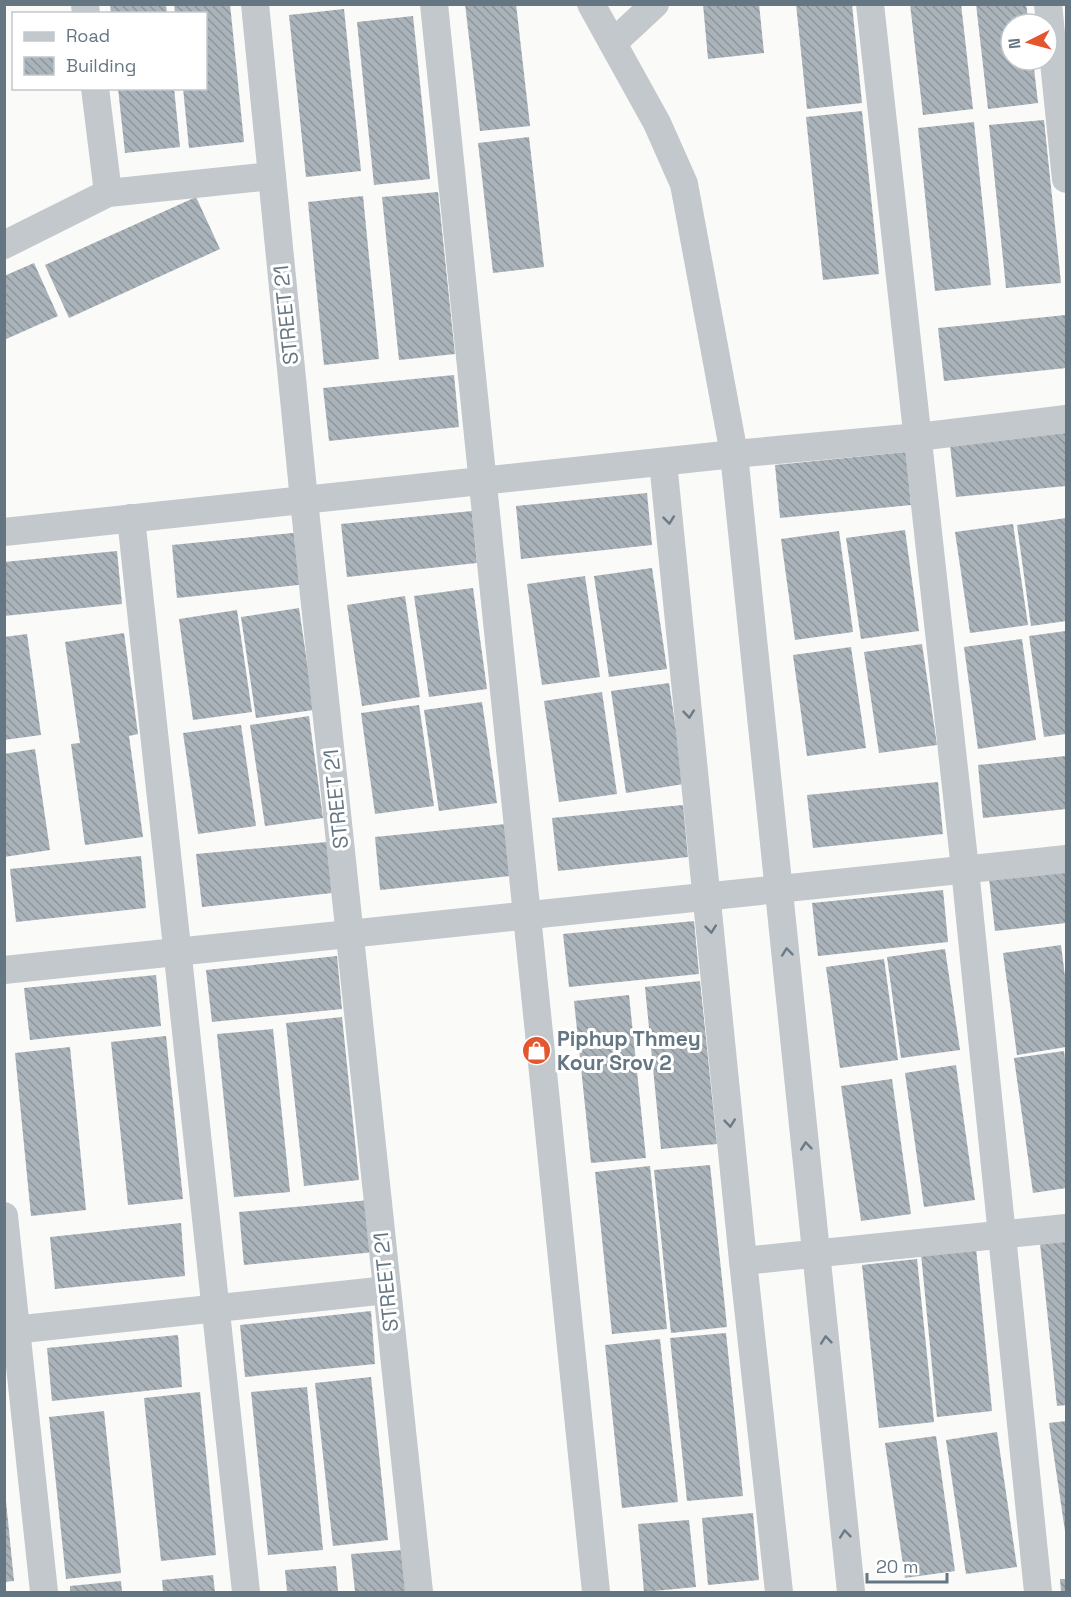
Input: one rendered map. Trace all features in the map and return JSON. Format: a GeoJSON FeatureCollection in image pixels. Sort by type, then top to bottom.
{"type":"FeatureCollection","features":[{"type":"Feature","properties":{"kind":"street","name":"STREET 21"},"geometry":{"type":"LineString","coordinates":[[255,4],[304,500],[419,1593]]}},
{"type":"Feature","properties":{"kind":"street"},"geometry":{"type":"LineString","coordinates":[[434,4],[596,1593]]}},
{"type":"Feature","properties":{"kind":"street"},"geometry":{"type":"LineString","coordinates":[[591,4],[657,123],[684,184],[734,454],[818,1253],[851,1593]]}},
{"type":"Feature","properties":{"kind":"street"},"geometry":{"type":"LineString","coordinates":[[613,43],[655,4]]}},
{"type":"Feature","properties":{"kind":"street"},"geometry":{"type":"LineString","coordinates":[[870,4],[965,869],[1038,1593]]}},
{"type":"Feature","properties":{"kind":"street"},"geometry":{"type":"LineString","coordinates":[[1048,4],[1066,179]]}},
{"type":"Feature","properties":{"kind":"street"},"geometry":{"type":"LineString","coordinates":[[95,90],[108,193]]}},
{"type":"Feature","properties":{"kind":"street"},"geometry":{"type":"LineString","coordinates":[[4,245],[108,193],[272,176]]}},
{"type":"Feature","properties":{"kind":"street"},"geometry":{"type":"LineString","coordinates":[[4,532],[1066,419]]}},
{"type":"Feature","properties":{"kind":"street"},"geometry":{"type":"LineString","coordinates":[[663,462],[743,1261],[779,1593]]}},
{"type":"Feature","properties":{"kind":"street"},"geometry":{"type":"LineString","coordinates":[[131,518],[246,1593]]}},
{"type":"Feature","properties":{"kind":"street"},"geometry":{"type":"LineString","coordinates":[[4,970],[1066,859]]}},
{"type":"Feature","properties":{"kind":"street"},"geometry":{"type":"LineString","coordinates":[[4,1216],[10,1330],[44,1593]]}},
{"type":"Feature","properties":{"kind":"street"},"geometry":{"type":"LineString","coordinates":[[743,1261],[1066,1228]]}},
{"type":"Feature","properties":{"kind":"street"},"geometry":{"type":"LineString","coordinates":[[10,1330],[387,1290]]}},
{"type":"Feature","properties":{"kind":"building"},"geometry":{"type":"Polygon","coordinates":[[[110,4],[166,4],[167,12],[111,12],[110,4]]]}},
{"type":"Feature","properties":{"kind":"building"},"geometry":{"type":"Polygon","coordinates":[[[174,4],[230,4],[244,142],[189,148],[183,90],[207,90],[207,12],[175,12],[174,4]]]}},
{"type":"Feature","properties":{"kind":"building"},"geometry":{"type":"Polygon","coordinates":[[[465,4],[516,4],[530,126],[480,131],[465,4]]]}},
{"type":"Feature","properties":{"kind":"building"},"geometry":{"type":"Polygon","coordinates":[[[703,4],[759,4],[764,53],[708,59],[703,4]]]}},
{"type":"Feature","properties":{"kind":"building"},"geometry":{"type":"Polygon","coordinates":[[[796,4],[852,4],[862,103],[807,109],[796,4]]]}},
{"type":"Feature","properties":{"kind":"building"},"geometry":{"type":"Polygon","coordinates":[[[910,4],[961,4],[973,109],[923,115],[910,4]]]}},
{"type":"Feature","properties":{"kind":"building"},"geometry":{"type":"Polygon","coordinates":[[[976,4],[1026,4],[1027,12],[999,12],[999,72],[1034,72],[1038,103],[988,109],[976,4]]]}},
{"type":"Feature","properties":{"kind":"building"},"geometry":{"type":"Polygon","coordinates":[[[344,9],[361,171],[306,177],[289,15],[344,9]]]}},
{"type":"Feature","properties":{"kind":"building"},"geometry":{"type":"Polygon","coordinates":[[[413,16],[430,179],[374,185],[357,22],[413,16]]]}},
{"type":"Feature","properties":{"kind":"building"},"geometry":{"type":"Polygon","coordinates":[[[118,90],[174,90],[180,147],[125,153],[118,90]]]}},
{"type":"Feature","properties":{"kind":"building"},"geometry":{"type":"Polygon","coordinates":[[[862,111],[879,274],[823,280],[806,117],[862,111]]]}},
{"type":"Feature","properties":{"kind":"building"},"geometry":{"type":"Polygon","coordinates":[[[1044,120],[1061,283],[1006,288],[989,125],[1044,120]]]}},
{"type":"Feature","properties":{"kind":"building"},"geometry":{"type":"Polygon","coordinates":[[[974,122],[991,285],[935,291],[918,128],[974,122]]]}},
{"type":"Feature","properties":{"kind":"building"},"geometry":{"type":"Polygon","coordinates":[[[529,137],[544,267],[493,273],[478,143],[529,137]]]}},
{"type":"Feature","properties":{"kind":"building"},"geometry":{"type":"Polygon","coordinates":[[[438,192],[455,354],[399,360],[382,197],[438,192]]]}},
{"type":"Feature","properties":{"kind":"building"},"geometry":{"type":"Polygon","coordinates":[[[363,196],[379,359],[324,365],[308,202],[363,196]]]}},
{"type":"Feature","properties":{"kind":"building"},"geometry":{"type":"Polygon","coordinates":[[[196,197],[220,249],[69,318],[45,265],[196,197]]]}},
{"type":"Feature","properties":{"kind":"building"},"geometry":{"type":"Polygon","coordinates":[[[34,263],[58,316],[4,340],[4,276],[34,263]]]}},
{"type":"Feature","properties":{"kind":"building"},"geometry":{"type":"Polygon","coordinates":[[[1066,315],[1066,368],[944,381],[938,328],[1066,315]]]}},
{"type":"Feature","properties":{"kind":"building"},"geometry":{"type":"Polygon","coordinates":[[[454,375],[459,427],[329,441],[323,388],[454,375]]]}},
{"type":"Feature","properties":{"kind":"building"},"geometry":{"type":"Polygon","coordinates":[[[1066,433],[1066,486],[956,497],[950,445],[1066,433]]]}},
{"type":"Feature","properties":{"kind":"building"},"geometry":{"type":"Polygon","coordinates":[[[906,452],[911,505],[780,518],[775,465],[906,452]]]}},
{"type":"Feature","properties":{"kind":"building"},"geometry":{"type":"Polygon","coordinates":[[[647,493],[652,545],[521,559],[516,506],[647,493]]]}},
{"type":"Feature","properties":{"kind":"building"},"geometry":{"type":"Polygon","coordinates":[[[472,511],[477,563],[347,577],[341,524],[472,511]]]}},
{"type":"Feature","properties":{"kind":"building"},"geometry":{"type":"Polygon","coordinates":[[[1066,518],[1066,621],[1031,626],[1017,525],[1066,518]]]}},
{"type":"Feature","properties":{"kind":"building"},"geometry":{"type":"Polygon","coordinates":[[[1013,524],[1028,625],[970,633],[955,532],[1013,524]]]}},
{"type":"Feature","properties":{"kind":"building"},"geometry":{"type":"Polygon","coordinates":[[[905,530],[919,631],[861,639],[846,538],[905,530]]]}},
{"type":"Feature","properties":{"kind":"building"},"geometry":{"type":"Polygon","coordinates":[[[839,531],[853,632],[795,640],[781,539],[839,531]]]}},
{"type":"Feature","properties":{"kind":"building"},"geometry":{"type":"Polygon","coordinates":[[[303,532],[307,584],[177,598],[172,545],[303,532]]]}},
{"type":"Feature","properties":{"kind":"building"},"geometry":{"type":"Polygon","coordinates":[[[117,551],[122,604],[4,616],[4,562],[117,551]]]}},
{"type":"Feature","properties":{"kind":"building"},"geometry":{"type":"Polygon","coordinates":[[[652,568],[667,669],[609,677],[594,576],[652,568]]]}},
{"type":"Feature","properties":{"kind":"building"},"geometry":{"type":"Polygon","coordinates":[[[585,576],[600,677],[542,685],[527,584],[585,576]]]}},
{"type":"Feature","properties":{"kind":"building"},"geometry":{"type":"Polygon","coordinates":[[[473,588],[487,689],[429,697],[414,596],[473,588]]]}},
{"type":"Feature","properties":{"kind":"building"},"geometry":{"type":"Polygon","coordinates":[[[405,596],[420,697],[362,706],[347,605],[405,596]]]}},
{"type":"Feature","properties":{"kind":"building"},"geometry":{"type":"Polygon","coordinates":[[[299,608],[314,710],[256,718],[241,617],[299,608]]]}},
{"type":"Feature","properties":{"kind":"building"},"geometry":{"type":"Polygon","coordinates":[[[237,610],[252,712],[193,720],[179,619],[237,610]]]}},
{"type":"Feature","properties":{"kind":"building"},"geometry":{"type":"Polygon","coordinates":[[[1066,631],[1066,734],[1044,737],[1029,636],[1066,631]]]}},
{"type":"Feature","properties":{"kind":"building"},"geometry":{"type":"Polygon","coordinates":[[[124,633],[138,734],[129,736],[143,837],[85,845],[71,744],[80,743],[65,642],[124,633]]]}},
{"type":"Feature","properties":{"kind":"building"},"geometry":{"type":"Polygon","coordinates":[[[27,634],[41,735],[4,740],[4,637],[27,634]]]}},
{"type":"Feature","properties":{"kind":"building"},"geometry":{"type":"Polygon","coordinates":[[[1022,639],[1036,740],[978,749],[964,647],[1022,639]]]}},
{"type":"Feature","properties":{"kind":"building"},"geometry":{"type":"Polygon","coordinates":[[[922,644],[937,745],[879,753],[864,652],[922,644]]]}},
{"type":"Feature","properties":{"kind":"building"},"geometry":{"type":"Polygon","coordinates":[[[851,647],[866,748],[807,756],[793,655],[851,647]]]}},
{"type":"Feature","properties":{"kind":"building"},"geometry":{"type":"Polygon","coordinates":[[[669,683],[684,784],[626,793],[611,691],[669,683]]]}},
{"type":"Feature","properties":{"kind":"building"},"geometry":{"type":"Polygon","coordinates":[[[602,692],[617,794],[559,802],[544,701],[602,692]]]}},
{"type":"Feature","properties":{"kind":"building"},"geometry":{"type":"Polygon","coordinates":[[[482,702],[497,803],[439,811],[424,710],[482,702]]]}},
{"type":"Feature","properties":{"kind":"building"},"geometry":{"type":"Polygon","coordinates":[[[419,705],[434,806],[375,814],[361,713],[419,705]]]}},
{"type":"Feature","properties":{"kind":"building"},"geometry":{"type":"Polygon","coordinates":[[[309,716],[323,818],[265,826],[250,725],[309,716]]]}},
{"type":"Feature","properties":{"kind":"building"},"geometry":{"type":"Polygon","coordinates":[[[241,725],[256,826],[198,834],[183,733],[241,725]]]}},
{"type":"Feature","properties":{"kind":"building"},"geometry":{"type":"Polygon","coordinates":[[[35,749],[50,850],[4,857],[4,754],[35,749]]]}},
{"type":"Feature","properties":{"kind":"building"},"geometry":{"type":"Polygon","coordinates":[[[1066,756],[1066,809],[983,818],[978,765],[1066,756]]]}},
{"type":"Feature","properties":{"kind":"building"},"geometry":{"type":"Polygon","coordinates":[[[938,782],[943,834],[813,848],[807,795],[938,782]]]}},
{"type":"Feature","properties":{"kind":"building"},"geometry":{"type":"Polygon","coordinates":[[[683,805],[688,857],[558,871],[552,818],[683,805]]]}},
{"type":"Feature","properties":{"kind":"building"},"geometry":{"type":"Polygon","coordinates":[[[506,824],[510,876],[380,890],[375,837],[506,824]]]}},
{"type":"Feature","properties":{"kind":"building"},"geometry":{"type":"Polygon","coordinates":[[[327,842],[332,893],[202,907],[196,854],[327,842]]]}},
{"type":"Feature","properties":{"kind":"building"},"geometry":{"type":"Polygon","coordinates":[[[141,856],[146,908],[16,922],[10,869],[141,856]]]}},
{"type":"Feature","properties":{"kind":"building"},"geometry":{"type":"Polygon","coordinates":[[[1066,871],[1066,923],[995,931],[989,878],[1066,871]]]}},
{"type":"Feature","properties":{"kind":"building"},"geometry":{"type":"Polygon","coordinates":[[[943,890],[948,942],[818,956],[812,903],[943,890]]]}},
{"type":"Feature","properties":{"kind":"building"},"geometry":{"type":"Polygon","coordinates":[[[694,921],[699,974],[569,987],[563,934],[694,921]]]}},
{"type":"Feature","properties":{"kind":"building"},"geometry":{"type":"Polygon","coordinates":[[[1061,945],[1066,984],[1066,1047],[1017,1055],[1003,953],[1061,945]]]}},
{"type":"Feature","properties":{"kind":"building"},"geometry":{"type":"Polygon","coordinates":[[[945,949],[960,1050],[901,1058],[887,957],[945,949]]]}},
{"type":"Feature","properties":{"kind":"building"},"geometry":{"type":"Polygon","coordinates":[[[337,956],[342,1009],[212,1022],[206,970],[337,956]]]}},
{"type":"Feature","properties":{"kind":"building"},"geometry":{"type":"Polygon","coordinates":[[[884,959],[898,1060],[840,1068],[826,967],[884,959]]]}},
{"type":"Feature","properties":{"kind":"building"},"geometry":{"type":"Polygon","coordinates":[[[156,975],[161,1026],[30,1040],[24,988],[156,975]]]}},
{"type":"Feature","properties":{"kind":"building"},"geometry":{"type":"Polygon","coordinates":[[[700,981],[717,1144],[661,1149],[645,987],[700,981]]]}},
{"type":"Feature","properties":{"kind":"building"},"geometry":{"type":"Polygon","coordinates":[[[629,995],[646,1158],[591,1163],[574,1001],[629,995]]]}},
{"type":"Feature","properties":{"kind":"building"},"geometry":{"type":"Polygon","coordinates":[[[342,1017],[359,1180],[304,1186],[286,1023],[342,1017]]]}},
{"type":"Feature","properties":{"kind":"building"},"geometry":{"type":"Polygon","coordinates":[[[273,1029],[290,1192],[234,1197],[217,1034],[273,1029]]]}},
{"type":"Feature","properties":{"kind":"building"},"geometry":{"type":"Polygon","coordinates":[[[166,1036],[183,1199],[128,1205],[111,1042],[166,1036]]]}},
{"type":"Feature","properties":{"kind":"building"},"geometry":{"type":"Polygon","coordinates":[[[70,1047],[86,1210],[31,1216],[15,1053],[70,1047]]]}},
{"type":"Feature","properties":{"kind":"building"},"geometry":{"type":"Polygon","coordinates":[[[1064,1051],[1066,1188],[1033,1193],[1014,1058],[1064,1051]]]}},
{"type":"Feature","properties":{"kind":"building"},"geometry":{"type":"Polygon","coordinates":[[[956,1065],[975,1200],[924,1207],[905,1073],[956,1065]]]}},
{"type":"Feature","properties":{"kind":"building"},"geometry":{"type":"Polygon","coordinates":[[[892,1079],[911,1214],[861,1221],[841,1086],[892,1079]]]}},
{"type":"Feature","properties":{"kind":"building"},"geometry":{"type":"Polygon","coordinates":[[[710,1165],[727,1327],[671,1333],[654,1170],[710,1165]]]}},
{"type":"Feature","properties":{"kind":"building"},"geometry":{"type":"Polygon","coordinates":[[[650,1166],[667,1329],[612,1334],[595,1172],[650,1166]]]}},
{"type":"Feature","properties":{"kind":"building"},"geometry":{"type":"Polygon","coordinates":[[[370,1200],[375,1252],[244,1265],[239,1212],[370,1200]]]}},
{"type":"Feature","properties":{"kind":"building"},"geometry":{"type":"Polygon","coordinates":[[[181,1223],[185,1276],[55,1289],[50,1237],[181,1223]]]}},
{"type":"Feature","properties":{"kind":"building"},"geometry":{"type":"Polygon","coordinates":[[[1066,1240],[1066,1405],[1057,1406],[1040,1243],[1066,1240]]]}},
{"type":"Feature","properties":{"kind":"building"},"geometry":{"type":"Polygon","coordinates":[[[976,1248],[992,1411],[937,1417],[921,1254],[976,1248]]]}},
{"type":"Feature","properties":{"kind":"building"},"geometry":{"type":"Polygon","coordinates":[[[917,1259],[934,1422],[879,1428],[862,1265],[917,1259]]]}},
{"type":"Feature","properties":{"kind":"building"},"geometry":{"type":"Polygon","coordinates":[[[371,1311],[375,1364],[245,1377],[240,1325],[371,1311]]]}},
{"type":"Feature","properties":{"kind":"building"},"geometry":{"type":"Polygon","coordinates":[[[726,1333],[743,1496],[687,1501],[670,1338],[726,1333]]]}},
{"type":"Feature","properties":{"kind":"building"},"geometry":{"type":"Polygon","coordinates":[[[178,1335],[182,1387],[52,1401],[47,1348],[178,1335]]]}},
{"type":"Feature","properties":{"kind":"building"},"geometry":{"type":"Polygon","coordinates":[[[660,1339],[678,1502],[622,1508],[605,1345],[660,1339]]]}},
{"type":"Feature","properties":{"kind":"building"},"geometry":{"type":"Polygon","coordinates":[[[371,1377],[388,1540],[333,1546],[315,1383],[371,1377]]]}},
{"type":"Feature","properties":{"kind":"building"},"geometry":{"type":"Polygon","coordinates":[[[307,1387],[323,1550],[268,1555],[251,1392],[307,1387]]]}},
{"type":"Feature","properties":{"kind":"building"},"geometry":{"type":"Polygon","coordinates":[[[200,1392],[216,1555],[161,1561],[144,1398],[200,1392]]]}},
{"type":"Feature","properties":{"kind":"building"},"geometry":{"type":"Polygon","coordinates":[[[104,1411],[121,1573],[66,1579],[49,1417],[104,1411]]]}},
{"type":"Feature","properties":{"kind":"building"},"geometry":{"type":"Polygon","coordinates":[[[1066,1421],[1066,1531],[1065,1531],[1049,1423],[1066,1421]]]}},
{"type":"Feature","properties":{"kind":"building"},"geometry":{"type":"Polygon","coordinates":[[[997,1432],[1017,1567],[966,1574],[946,1440],[997,1432]]]}},
{"type":"Feature","properties":{"kind":"building"},"geometry":{"type":"Polygon","coordinates":[[[936,1436],[955,1571],[905,1578],[885,1443],[936,1436]]]}},
{"type":"Feature","properties":{"kind":"building"},"geometry":{"type":"Polygon","coordinates":[[[4,1501],[6,1501],[14,1581],[4,1582],[4,1501]]]}},
{"type":"Feature","properties":{"kind":"building"},"geometry":{"type":"Polygon","coordinates":[[[753,1513],[759,1580],[708,1585],[702,1518],[753,1513]]]}},
{"type":"Feature","properties":{"kind":"building"},"geometry":{"type":"Polygon","coordinates":[[[689,1520],[696,1587],[644,1592],[638,1524],[689,1520]]]}},
{"type":"Feature","properties":{"kind":"building"},"geometry":{"type":"Polygon","coordinates":[[[403,1550],[407,1592],[355,1592],[351,1554],[403,1550]]]}},
{"type":"Feature","properties":{"kind":"building"},"geometry":{"type":"Polygon","coordinates":[[[336,1566],[338,1592],[287,1592],[285,1570],[336,1566]]]}},
{"type":"Feature","properties":{"kind":"building"},"geometry":{"type":"Polygon","coordinates":[[[213,1575],[215,1592],[163,1592],[162,1580],[213,1575]]]}},
{"type":"Feature","properties":{"kind":"building"},"geometry":{"type":"Polygon","coordinates":[[[1060,1579],[1066,1579],[1066,1592],[1061,1592],[1060,1579]]]}},
{"type":"Feature","properties":{"kind":"building"},"geometry":{"type":"Polygon","coordinates":[[[121,1581],[122,1592],[70,1592],[70,1586],[121,1581]]]}},
{"type":"Feature","properties":{"kind":"place","name":"Piphup Thmey Kour Srov 2"},"geometry":{"type":"Point","coordinates":[536,1051]}}]}
